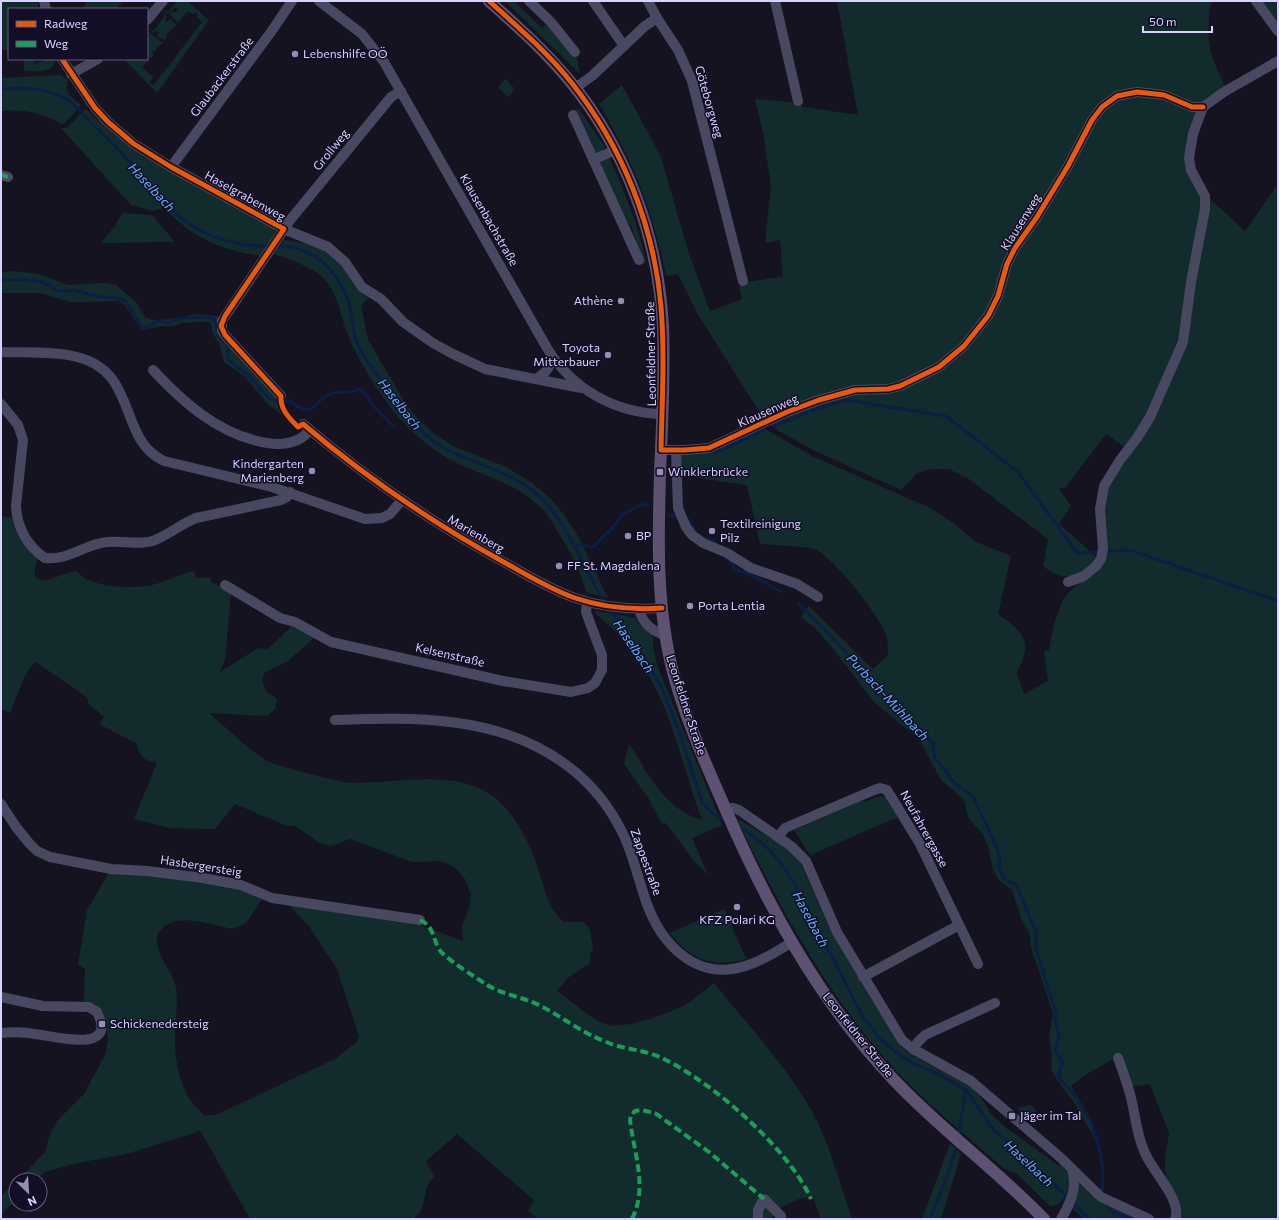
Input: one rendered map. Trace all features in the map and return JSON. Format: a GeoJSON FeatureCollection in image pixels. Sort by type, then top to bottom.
{"type":"FeatureCollection","features":[{"type":"Feature","properties":{"kind":"main road","name":"Leonfeldner Straße"},"geometry":{"type":"LineString","coordinates":[[489,1],[548,56],[575,88],[600,124],[615,150],[639,205],[656,270],[662,326],[662,414],[658,554],[662,608],[666,636],[671,663],[683,702],[737,836],[765,894],[792,942],[820,987],[860,1042],[907,1093],[1014,1189],[1044,1219]]}},
{"type":"Feature","properties":{"kind":"street"},"geometry":{"type":"LineString","coordinates":[[148,19],[163,1]]}},
{"type":"Feature","properties":{"kind":"street","name":"Glaubackerstraße"},"geometry":{"type":"LineString","coordinates":[[171,167],[272,32],[292,1]]}},
{"type":"Feature","properties":{"kind":"street","name":"Klausenbachstraße"},"geometry":{"type":"LineString","coordinates":[[319,1],[350,24],[372,45],[384,62],[551,354],[582,388],[630,411],[662,414]]}},
{"type":"Feature","properties":{"kind":"street"},"geometry":{"type":"LineString","coordinates":[[529,1],[551,22],[575,52]]}},
{"type":"Feature","properties":{"kind":"street"},"geometry":{"type":"LineString","coordinates":[[593,1],[624,46]]}},
{"type":"Feature","properties":{"kind":"street","name":"Göteborgweg"},"geometry":{"type":"LineString","coordinates":[[648,1],[657,18],[678,50],[692,81],[743,281]]}},
{"type":"Feature","properties":{"kind":"street"},"geometry":{"type":"LineString","coordinates":[[775,1],[798,101]]}},
{"type":"Feature","properties":{"kind":"street"},"geometry":{"type":"LineString","coordinates":[[1256,1],[1276,26]]}},
{"type":"Feature","properties":{"kind":"street"},"geometry":{"type":"LineString","coordinates":[[575,88],[592,76],[645,26],[657,18]]}},
{"type":"Feature","properties":{"kind":"street","name":"Haselgrabenweg"},"geometry":{"type":"LineString","coordinates":[[63,60],[95,108],[108,122],[134,144],[171,167],[284,229],[314,241],[337,253],[351,270],[362,287],[381,299],[403,322],[432,342],[485,369],[582,388]]}},
{"type":"Feature","properties":{"kind":"street"},"geometry":{"type":"LineString","coordinates":[[71,74],[96,60]]}},
{"type":"Feature","properties":{"kind":"street"},"geometry":{"type":"LineString","coordinates":[[1068,582],[1077,580],[1091,572],[1098,564],[1103,551],[1100,509],[1104,486],[1117,464],[1137,438],[1150,417],[1184,338],[1191,282],[1205,209],[1205,196],[1191,170],[1189,158],[1194,134],[1203,108],[1236,85],[1278,61]]}},
{"type":"Feature","properties":{"kind":"street","name":"Grollweg"},"geometry":{"type":"LineString","coordinates":[[284,229],[392,96],[401,91]]}},
{"type":"Feature","properties":{"kind":"street","name":"Klausenweg"},"geometry":{"type":"LineString","coordinates":[[661,450],[709,448],[787,412],[819,400],[855,390],[888,389],[900,386],[939,367],[964,346],[988,316],[998,296],[1007,264],[1013,252],[1037,217],[1070,162],[1092,120],[1102,107],[1117,96],[1137,92],[1164,95],[1192,107],[1203,108]]}},
{"type":"Feature","properties":{"kind":"street"},"geometry":{"type":"LineString","coordinates":[[573,116],[639,260]]}},
{"type":"Feature","properties":{"kind":"street"},"geometry":{"type":"LineString","coordinates":[[594,160],[615,150]]}},
{"type":"Feature","properties":{"kind":"street","name":"Haselgrabenweg"},"geometry":{"type":"LineString","coordinates":[[280,396],[225,335],[221,326],[225,316],[268,255],[284,229]]}},
{"type":"Feature","properties":{"kind":"street"},"geometry":{"type":"LineString","coordinates":[[1,352],[60,354],[78,357],[101,367],[115,381],[121,391],[141,442],[154,456],[164,461],[290,492],[366,519],[374,520],[390,514],[402,500]]}},
{"type":"Feature","properties":{"kind":"street"},"geometry":{"type":"LineString","coordinates":[[535,379],[547,371],[550,364],[551,354]]}},
{"type":"Feature","properties":{"kind":"street","name":"Marienberg"},"geometry":{"type":"LineString","coordinates":[[153,370],[168,386],[201,414],[233,432],[263,442],[284,444],[301,440],[307,427],[402,500],[448,529],[559,591],[591,603],[621,608],[662,608]]}},
{"type":"Feature","properties":{"kind":"street"},"geometry":{"type":"LineString","coordinates":[[1,404],[18,425],[24,440],[16,516],[24,536],[30,545],[45,558],[62,557],[105,542],[146,542],[154,540],[190,520],[281,500],[287,497],[290,492]]}},
{"type":"Feature","properties":{"kind":"street"},"geometry":{"type":"LineString","coordinates":[[676,450],[677,494],[681,516],[692,535],[700,541],[722,551],[751,568],[794,583],[818,597]]}},
{"type":"Feature","properties":{"kind":"street","name":"Kelsenstraße"},"geometry":{"type":"LineString","coordinates":[[225,585],[280,618],[295,622],[331,642],[503,681],[571,692],[588,688],[596,681],[603,669],[602,655],[587,618],[591,603]]}},
{"type":"Feature","properties":{"kind":"street"},"geometry":{"type":"LineString","coordinates":[[639,609],[642,620],[652,630],[666,636]]}},
{"type":"Feature","properties":{"kind":"street","name":"Zappestraße"},"geometry":{"type":"LineString","coordinates":[[335,720],[415,719],[462,723],[506,734],[540,748],[566,765],[582,778],[610,812],[625,838],[653,918],[668,941],[680,954],[702,965],[721,969],[731,969],[751,964],[792,942]]}},
{"type":"Feature","properties":{"kind":"street","name":"Neufahrergasse"},"geometry":{"type":"LineString","coordinates":[[778,837],[786,828],[874,790],[885,789],[892,795],[920,844],[978,964]]}},
{"type":"Feature","properties":{"kind":"street","name":"Hasbergersteig"},"geometry":{"type":"LineString","coordinates":[[1,804],[12,822],[29,843],[37,851],[50,857],[111,869],[147,871],[241,885],[272,898],[420,920]]}},
{"type":"Feature","properties":{"kind":"street"},"geometry":{"type":"LineString","coordinates":[[727,814],[734,808],[739,810],[798,852],[806,861],[830,919],[898,1034],[914,1049],[971,1081],[1061,1158],[1105,1200],[1150,1219]]}},
{"type":"Feature","properties":{"kind":"street"},"geometry":{"type":"LineString","coordinates":[[863,976],[959,926]]}},
{"type":"Feature","properties":{"kind":"street"},"geometry":{"type":"LineString","coordinates":[[1,997],[43,1006],[88,1007],[97,1012],[102,1024],[101,1030],[97,1036],[83,1041],[34,1034],[1,1033]]}},
{"type":"Feature","properties":{"kind":"street"},"geometry":{"type":"LineString","coordinates":[[914,1049],[917,1043],[925,1035],[995,1002]]}},
{"type":"Feature","properties":{"kind":"street"},"geometry":{"type":"LineString","coordinates":[[1118,1058],[1128,1087],[1141,1144],[1153,1168],[1170,1192],[1176,1213],[1175,1219]]}},
{"type":"Feature","properties":{"kind":"street"},"geometry":{"type":"LineString","coordinates":[[1061,1219],[1074,1190],[1075,1183],[1072,1170]]}},
{"type":"Feature","properties":{"kind":"street"},"geometry":{"type":"LineString","coordinates":[[758,1219],[758,1210],[764,1199],[781,1218]]}},
{"type":"Feature","properties":{"kind":"green space"},"geometry":{"type":"Polygon","coordinates":[[[1,1],[37,1],[39,8],[8,8],[8,51],[1,49],[1,1]]]}},
{"type":"Feature","properties":{"kind":"green space"},"geometry":{"type":"Polygon","coordinates":[[[88,1],[122,2],[118,8],[85,8],[84,6],[88,1]]]}},
{"type":"Feature","properties":{"kind":"green space"},"geometry":{"type":"Polygon","coordinates":[[[177,1],[187,1],[209,20],[157,93],[125,60],[149,60],[142,67],[153,77],[150,82],[153,85],[158,80],[202,22],[197,17],[198,15],[195,12],[193,14],[188,11],[178,22],[170,15],[173,11],[175,13],[178,10],[175,7],[168,14],[162,9],[168,12],[177,1]]]}},
{"type":"Feature","properties":{"kind":"green space"},"geometry":{"type":"Polygon","coordinates":[[[505,1],[514,1],[542,28],[547,23],[572,54],[577,57],[580,74],[505,1]]]}},
{"type":"Feature","properties":{"kind":"green space"},"geometry":{"type":"Polygon","coordinates":[[[837,1],[1213,1],[1209,12],[1208,30],[1210,48],[1226,88],[1198,106],[1171,95],[1115,94],[1081,134],[1027,228],[991,306],[954,353],[902,383],[861,387],[764,419],[697,313],[678,274],[666,276],[655,229],[632,166],[599,104],[622,85],[661,157],[688,251],[710,311],[742,299],[739,283],[783,277],[780,240],[765,243],[771,187],[764,137],[755,99],[791,102],[804,107],[858,115],[837,1]]]}},
{"type":"Feature","properties":{"kind":"green space"},"geometry":{"type":"Polygon","coordinates":[[[1258,1],[1278,1],[1278,18],[1272,20],[1258,1]]]}},
{"type":"Feature","properties":{"kind":"green space"},"geometry":{"type":"Polygon","coordinates":[[[161,11],[167,16],[165,20],[168,22],[170,19],[176,25],[170,33],[168,32],[165,41],[157,36],[159,33],[156,30],[154,33],[148,28],[153,31],[165,16],[161,11]]]}},
{"type":"Feature","properties":{"kind":"green space"},"geometry":{"type":"Polygon","coordinates":[[[148,32],[163,43],[156,48],[157,51],[155,50],[152,53],[154,55],[151,58],[148,56],[148,37],[150,35],[148,32]]]}},
{"type":"Feature","properties":{"kind":"green space"},"geometry":{"type":"Polygon","coordinates":[[[24,60],[33,60],[35,64],[45,60],[54,60],[52,67],[44,71],[24,71],[24,60]]]}},
{"type":"Feature","properties":{"kind":"green space"},"geometry":{"type":"Polygon","coordinates":[[[61,75],[68,80],[67,88],[69,94],[81,105],[65,123],[61,124],[32,112],[17,110],[1,111],[1,78],[61,75]]]}},
{"type":"Feature","properties":{"kind":"green space"},"geometry":{"type":"Polygon","coordinates":[[[505,79],[515,89],[508,97],[498,87],[505,79]]]}},
{"type":"Feature","properties":{"kind":"green space"},"geometry":{"type":"Polygon","coordinates":[[[1125,95],[1159,97],[1196,112],[1187,148],[1203,198],[1183,335],[1150,414],[1126,448],[1106,434],[1066,487],[1059,489],[1071,506],[1059,524],[1099,559],[1079,574],[1072,576],[1058,575],[1043,566],[1048,539],[969,479],[949,469],[932,469],[917,473],[901,490],[813,450],[779,431],[768,423],[843,395],[891,391],[974,339],[1013,259],[1100,111],[1125,95]]]}},
{"type":"Feature","properties":{"kind":"green space"},"geometry":{"type":"Polygon","coordinates":[[[579,109],[605,147],[600,153],[595,153],[574,111],[579,109]]]}},
{"type":"Feature","properties":{"kind":"green space"},"geometry":{"type":"Polygon","coordinates":[[[84,110],[87,110],[97,120],[102,120],[275,229],[274,237],[260,256],[232,250],[208,241],[185,227],[164,208],[152,211],[131,205],[61,128],[67,128],[84,110]]]}},
{"type":"Feature","properties":{"kind":"green space"},"geometry":{"type":"Polygon","coordinates":[[[607,158],[610,159],[635,223],[646,262],[643,264],[631,225],[626,223],[600,166],[601,162],[607,158]]]}},
{"type":"Feature","properties":{"kind":"green space"},"geometry":{"type":"Polygon","coordinates":[[[1278,184],[1278,1219],[1178,1219],[1165,1171],[1165,1158],[1169,1133],[1150,1084],[1130,1087],[1120,1055],[1087,1074],[1071,1086],[1089,1116],[1099,1140],[1094,1137],[1073,1101],[1059,1083],[1051,1069],[1052,1057],[1049,1037],[1053,1013],[1031,947],[1029,933],[1021,918],[1012,890],[999,880],[993,870],[989,848],[983,835],[968,817],[964,800],[941,780],[919,739],[875,703],[816,629],[801,617],[809,606],[873,669],[888,655],[887,637],[876,616],[845,576],[815,549],[797,546],[760,544],[747,485],[684,476],[678,456],[679,454],[762,427],[812,456],[932,509],[952,522],[976,542],[1011,556],[998,614],[1015,627],[1024,639],[1025,653],[1017,673],[1024,694],[1048,681],[1044,651],[1049,650],[1054,624],[1063,599],[1075,586],[1100,567],[1105,492],[1177,361],[1208,197],[1245,231],[1278,184]]]}},
{"type":"Feature","properties":{"kind":"green space"},"geometry":{"type":"Polygon","coordinates":[[[122,213],[152,215],[175,242],[101,243],[115,226],[122,213]]]}},
{"type":"Feature","properties":{"kind":"green space"},"geometry":{"type":"Polygon","coordinates":[[[284,240],[313,245],[327,251],[339,260],[356,286],[369,298],[361,305],[368,340],[403,399],[417,418],[433,433],[453,446],[506,467],[531,482],[551,499],[565,516],[579,538],[608,598],[586,592],[580,572],[574,560],[549,517],[538,504],[516,489],[455,462],[442,454],[416,435],[397,416],[373,382],[358,357],[348,335],[334,294],[327,282],[310,269],[274,254],[284,240]]]}},
{"type":"Feature","properties":{"kind":"green space"},"geometry":{"type":"Polygon","coordinates":[[[12,271],[39,274],[68,285],[105,283],[116,285],[136,302],[145,317],[152,320],[171,319],[196,314],[217,316],[278,398],[278,404],[291,422],[267,403],[244,376],[224,362],[220,345],[212,332],[211,323],[180,323],[175,326],[161,326],[142,330],[124,305],[119,301],[70,302],[40,293],[1,293],[1,272],[12,271]]]}},
{"type":"Feature","properties":{"kind":"green space"},"geometry":{"type":"Polygon","coordinates":[[[1,516],[12,518],[38,557],[35,570],[36,577],[40,580],[47,580],[77,571],[83,577],[103,585],[140,587],[159,583],[194,571],[196,578],[212,577],[210,581],[231,593],[225,659],[219,673],[258,648],[268,649],[293,625],[314,638],[288,661],[264,673],[262,681],[267,692],[277,699],[275,709],[267,716],[209,713],[259,756],[267,761],[281,766],[351,783],[420,780],[453,781],[470,785],[485,791],[494,797],[511,815],[525,836],[554,911],[564,922],[583,922],[590,929],[593,949],[590,954],[590,963],[569,977],[557,991],[599,1021],[605,1024],[623,1025],[635,1023],[673,1011],[690,1002],[714,983],[764,1043],[810,1108],[817,1120],[828,1147],[852,1218],[821,1219],[813,1197],[808,1197],[796,1200],[784,1206],[774,1214],[772,1219],[538,1219],[528,1211],[534,1200],[457,1134],[426,1161],[434,1176],[426,1191],[422,1209],[413,1219],[250,1219],[200,1130],[195,1133],[126,1154],[77,1163],[45,1172],[26,1172],[45,1152],[49,1137],[57,1121],[84,1094],[105,1055],[108,1040],[104,1013],[95,1004],[84,1002],[85,969],[78,965],[87,910],[110,871],[139,873],[240,888],[263,898],[247,922],[233,929],[204,922],[184,920],[166,925],[159,932],[157,938],[159,952],[176,988],[177,1004],[175,1043],[180,1078],[190,1099],[206,1116],[218,1114],[335,1059],[357,1042],[359,1036],[337,969],[309,926],[287,903],[420,925],[463,941],[462,925],[469,908],[471,895],[465,879],[454,867],[441,861],[412,862],[350,839],[331,846],[319,843],[297,827],[285,825],[235,804],[215,829],[170,828],[134,819],[157,763],[145,759],[141,755],[136,743],[99,724],[104,717],[88,703],[88,698],[36,662],[28,671],[10,713],[1,709],[1,516]]]}},
{"type":"Feature","properties":{"kind":"green space"},"geometry":{"type":"Polygon","coordinates":[[[596,611],[636,618],[639,625],[653,634],[653,645],[657,665],[722,825],[692,838],[708,875],[693,860],[666,823],[662,824],[649,799],[624,764],[629,744],[651,778],[668,799],[689,815],[702,820],[665,708],[653,682],[638,658],[619,635],[595,613],[596,611]]]}},
{"type":"Feature","properties":{"kind":"green space"},"geometry":{"type":"Polygon","coordinates":[[[880,796],[886,797],[898,817],[810,855],[794,830],[863,800],[864,802],[880,796]]]}},
{"type":"Feature","properties":{"kind":"green space"},"geometry":{"type":"Polygon","coordinates":[[[736,818],[776,841],[791,852],[800,862],[829,927],[898,1043],[908,1053],[970,1086],[980,1096],[992,1115],[1004,1126],[1059,1166],[1061,1163],[1068,1174],[1069,1183],[1065,1197],[1059,1204],[1050,1206],[1018,1175],[1003,1168],[931,1105],[903,1078],[866,1036],[844,1007],[804,946],[769,883],[736,818]]]}},
{"type":"Feature","properties":{"kind":"green space"},"geometry":{"type":"Polygon","coordinates":[[[724,909],[746,959],[723,963],[703,960],[686,949],[670,933],[724,909]]]}},
{"type":"Feature","properties":{"kind":"green space"},"geometry":{"type":"Polygon","coordinates":[[[1031,1105],[1036,1111],[1036,1116],[1028,1121],[1020,1114],[1018,1108],[1031,1105]]]}},
{"type":"Feature","properties":{"kind":"green space"},"geometry":{"type":"Polygon","coordinates":[[[950,1144],[961,1154],[941,1219],[922,1219],[950,1144]]]}},
{"type":"Feature","properties":{"kind":"green space"},"geometry":{"type":"Polygon","coordinates":[[[1078,1182],[1140,1219],[1084,1219],[1071,1207],[1078,1182]]]}},
{"type":"Feature","properties":{"kind":"green space"},"geometry":{"type":"Polygon","coordinates":[[[8,1189],[8,1208],[1,1215],[1,1196],[8,1189]]]}},
{"type":"Feature","properties":{"kind":"waterway","name":"Haselbach"},"geometry":{"type":"LineString","coordinates":[[1,89],[37,89],[62,96],[70,101],[118,149],[136,168],[162,200],[185,221],[197,229],[225,240],[240,244],[270,246]]}},
{"type":"Feature","properties":{"kind":"waterway","name":"Haselbach"},"geometry":{"type":"LineString","coordinates":[[276,246],[288,246],[311,254],[321,261],[337,278],[349,304],[354,332],[362,352],[369,364],[411,421],[438,445],[460,456],[507,475],[528,487],[538,495],[559,519],[605,603]]}},
{"type":"Feature","properties":{"kind":"waterway"},"geometry":{"type":"LineString","coordinates":[[1,281],[16,279],[32,280],[53,287],[59,292],[75,290],[100,297],[117,298],[125,301],[142,327],[147,327],[157,321],[168,323],[182,318],[208,317],[213,319],[216,323],[218,336],[228,346],[228,359],[251,378],[269,399],[275,401],[290,401],[298,407],[309,410],[324,397],[332,393],[350,392],[361,389],[376,409],[394,427]]}},
{"type":"Feature","properties":{"kind":"waterway"},"geometry":{"type":"LineString","coordinates":[[775,426],[811,411],[846,400],[946,416],[1018,472],[1077,553],[1130,550],[1278,601]]}},
{"type":"Feature","properties":{"kind":"waterway"},"geometry":{"type":"LineString","coordinates":[[715,453],[763,431]]}},
{"type":"Feature","properties":{"kind":"waterway","name":"Purbach-Mühlbach"},"geometry":{"type":"LineString","coordinates":[[573,544],[591,547],[595,546],[602,537],[611,530],[623,514],[643,504],[648,506]]}},
{"type":"Feature","properties":{"kind":"waterway","name":"Purbach-Mühlbach"},"geometry":{"type":"LineString","coordinates":[[670,515],[679,517]]}},
{"type":"Feature","properties":{"kind":"waterway","name":"Purbach-Mühlbach"},"geometry":{"type":"LineString","coordinates":[[686,518],[690,522],[695,532]]}},
{"type":"Feature","properties":{"kind":"waterway","name":"Purbach-Mühlbach"},"geometry":{"type":"LineString","coordinates":[[704,538],[716,543]]}},
{"type":"Feature","properties":{"kind":"waterway","name":"Purbach-Mühlbach"},"geometry":{"type":"LineString","coordinates":[[728,558],[735,569],[755,577],[781,592]]}},
{"type":"Feature","properties":{"kind":"waterway","name":"Purbach-Mühlbach"},"geometry":{"type":"LineString","coordinates":[[798,603],[831,636],[903,716],[921,729],[933,744],[935,760],[941,765],[956,784],[974,798],[997,849],[1000,859],[999,866],[1001,873],[1005,880],[1016,884],[1036,932],[1036,949],[1056,1013],[1055,1020],[1059,1036],[1055,1051],[1063,1062],[1059,1073],[1059,1078],[1072,1092],[1091,1122],[1097,1139],[1103,1168],[1102,1194]]}},
{"type":"Feature","properties":{"kind":"waterway","name":"Haselbach"},"geometry":{"type":"LineString","coordinates":[[609,609],[644,657],[662,688],[679,731],[703,804],[714,814],[727,821]]}},
{"type":"Feature","properties":{"kind":"waterway","name":"Haselbach"},"geometry":{"type":"LineString","coordinates":[[737,826],[753,836],[767,848],[790,876],[862,1015],[880,1039],[914,1064],[938,1074],[966,1090],[992,1128],[1053,1183],[1089,1219]]}},
{"type":"Feature","properties":{"kind":"waterway"},"geometry":{"type":"LineString","coordinates":[[958,1136],[966,1090]]}},
{"type":"Feature","properties":{"kind":"waterway"},"geometry":{"type":"LineString","coordinates":[[930,1219],[948,1174],[957,1144]]}},
{"type":"Feature","properties":{"kind":"waterway","name":"Purbach-Mühlbach"},"geometry":{"type":"LineString","coordinates":[[1106,1203],[1112,1212],[1132,1219]]}},
{"type":"Feature","properties":{"kind":"marked path"},"geometry":{"type":"LineString","coordinates":[[1,175],[8,177]]}},
{"type":"Feature","properties":{"kind":"marked path"},"geometry":{"type":"LineString","coordinates":[[420,920],[428,925],[442,953],[487,985],[541,1006],[587,1033],[611,1044],[649,1053],[664,1059],[705,1084],[748,1119],[768,1139],[786,1159],[811,1199]]}},
{"type":"Feature","properties":{"kind":"marked path"},"geometry":{"type":"LineString","coordinates":[[632,1219],[637,1207],[639,1183],[630,1120],[631,1115],[635,1111],[641,1110],[655,1113],[709,1152],[764,1199]]}},
{"type":"Feature","properties":{"kind":"cycle path"},"geometry":{"type":"LineString","coordinates":[[489,1],[542,50],[571,82],[606,133],[632,188],[643,217],[651,246],[661,307],[663,360],[661,450],[709,448],[787,412],[819,400],[855,390],[888,389],[900,386],[939,367],[964,346],[988,316],[998,296],[1007,264],[1015,248],[1037,217],[1068,166],[1092,120],[1102,107],[1117,96],[1137,92],[1164,95],[1192,107],[1203,107]]}},
{"type":"Feature","properties":{"kind":"cycle path"},"geometry":{"type":"LineString","coordinates":[[63,60],[95,108],[108,122],[134,144],[171,167],[284,229],[225,316],[221,326],[225,335],[281,396],[282,405],[288,417],[298,427],[303,424],[374,480],[448,530],[546,585],[575,598],[607,606],[640,609],[662,608]]}},
{"type":"Feature","properties":{"kind":"place","name":"Lebenshilfe OÖ"},"geometry":{"type":"Point","coordinates":[295,54]}},
{"type":"Feature","properties":{"kind":"place","name":"Athène"},"geometry":{"type":"Point","coordinates":[621,301]}},
{"type":"Feature","properties":{"kind":"place","name":"Toyota Mitterbauer"},"geometry":{"type":"Point","coordinates":[608,355]}},
{"type":"Feature","properties":{"kind":"place","name":"Kindergarten Marienberg"},"geometry":{"type":"Point","coordinates":[312,471]}},
{"type":"Feature","properties":{"kind":"place","name":"Winklerbrücke"},"geometry":{"type":"Point","coordinates":[660,472]}},
{"type":"Feature","properties":{"kind":"place","name":"Textilreinigung Pilz"},"geometry":{"type":"Point","coordinates":[712,531]}},
{"type":"Feature","properties":{"kind":"place","name":"BP"},"geometry":{"type":"Point","coordinates":[628,536]}},
{"type":"Feature","properties":{"kind":"place","name":"FF St. Magdalena"},"geometry":{"type":"Point","coordinates":[559,566]}},
{"type":"Feature","properties":{"kind":"place","name":"Porta Lentia"},"geometry":{"type":"Point","coordinates":[690,606]}},
{"type":"Feature","properties":{"kind":"place","name":"KFZ Polari KG"},"geometry":{"type":"Point","coordinates":[737,907]}},
{"type":"Feature","properties":{"kind":"place","name":"Schickenedersteig"},"geometry":{"type":"Point","coordinates":[102,1024]}},
{"type":"Feature","properties":{"kind":"place","name":"Jäger im Tal"},"geometry":{"type":"Point","coordinates":[1012,1116]}}]}
